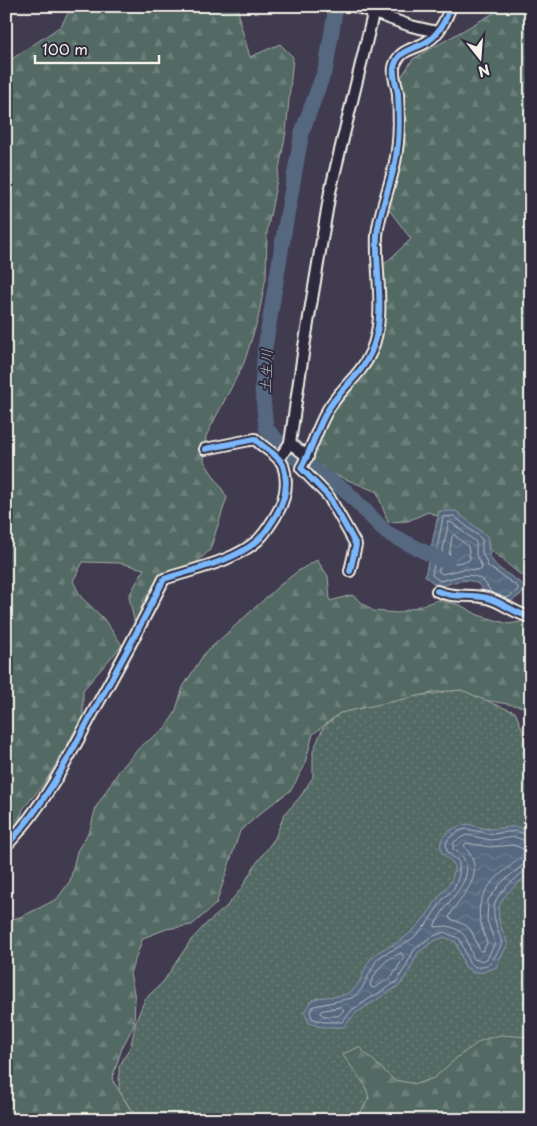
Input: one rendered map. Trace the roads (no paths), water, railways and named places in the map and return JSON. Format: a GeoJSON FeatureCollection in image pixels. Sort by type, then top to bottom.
{"type":"FeatureCollection","features":[{"type":"Feature","properties":{"kind":"street"},"geometry":{"type":"LineString","coordinates":[[354,6],[374,9],[411,26],[437,32]]}},
{"type":"Feature","properties":{"kind":"street"},"geometry":{"type":"LineString","coordinates":[[350,571],[356,545],[346,529],[342,516],[329,497],[301,468],[308,457],[326,412],[363,366],[371,352],[377,332],[380,304],[377,237],[379,222],[397,153],[399,132],[398,92],[394,78],[395,64],[409,48],[428,41],[437,32],[445,21],[451,6]]}},
{"type":"Feature","properties":{"kind":"street"},"geometry":{"type":"LineString","coordinates":[[279,459],[289,444],[330,192],[374,9]]}},
{"type":"Feature","properties":{"kind":"street"},"geometry":{"type":"LineString","coordinates":[[6,846],[40,805],[60,774],[141,626],[164,579],[225,559],[249,547],[259,539],[282,507],[286,489],[283,466],[279,459],[255,439],[205,449]]}},
{"type":"Feature","properties":{"kind":"street"},"geometry":{"type":"LineString","coordinates":[[289,444],[308,457]]}},
{"type":"Feature","properties":{"kind":"street"},"geometry":{"type":"LineString","coordinates":[[437,591],[450,596],[488,598],[520,614],[531,617]]}},
{"type":"Feature","properties":{"kind":"water"},"geometry":{"type":"Polygon","coordinates":[[[439,511],[456,511],[488,537],[488,548],[494,563],[528,589],[509,602],[500,602],[487,597],[483,589],[472,581],[460,581],[438,587],[425,576],[439,511]]]}},
{"type":"Feature","properties":{"kind":"water"},"geometry":{"type":"Polygon","coordinates":[[[468,824],[489,829],[517,827],[531,833],[531,872],[504,897],[500,904],[501,928],[508,944],[495,968],[473,973],[465,967],[456,942],[444,937],[432,942],[418,953],[400,985],[356,1013],[344,1027],[322,1027],[309,1023],[304,1012],[310,1002],[314,999],[341,996],[350,992],[357,985],[372,957],[405,937],[421,922],[450,882],[453,874],[454,864],[442,853],[441,841],[445,834],[452,829],[468,824]]]}},
{"type":"Feature","properties":{"kind":"waterway","name":"土生川"},"geometry":{"type":"LineString","coordinates":[[336,6],[326,67],[302,132],[285,227],[265,348],[262,387],[266,428],[291,455],[345,490],[387,533],[447,562]]}}]}
